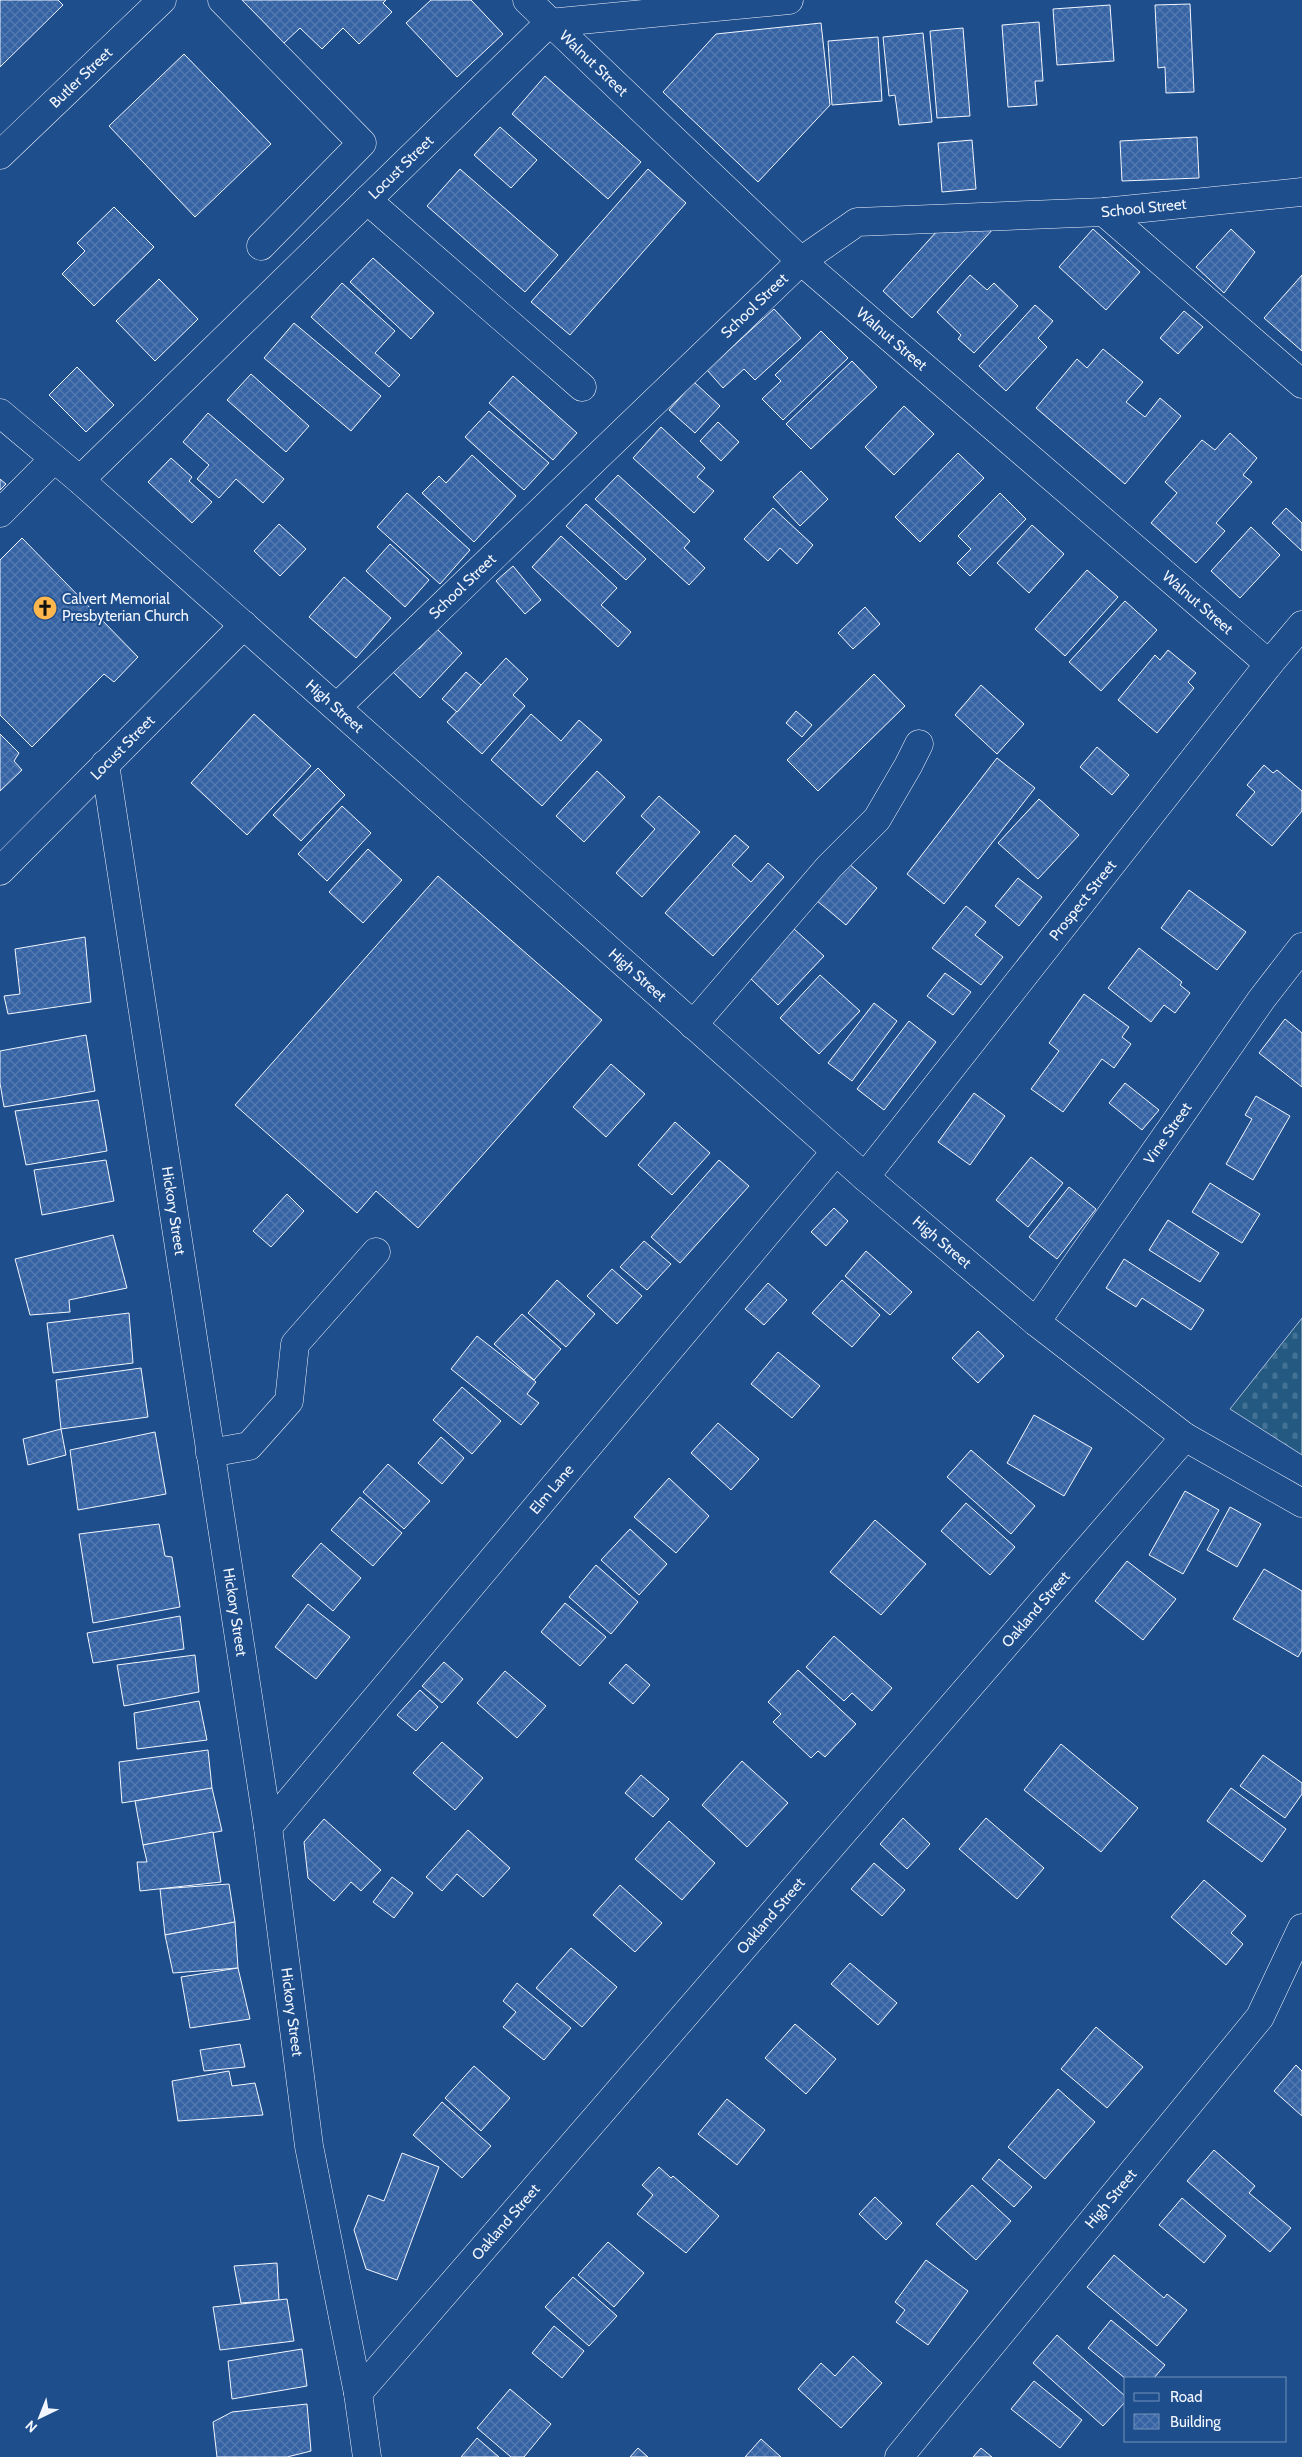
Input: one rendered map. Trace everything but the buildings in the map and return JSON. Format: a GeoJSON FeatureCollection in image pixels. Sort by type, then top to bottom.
{"type":"FeatureCollection","features":[{"type":"Feature","properties":{"kind":"street","name":"Butler Street"},"geometry":{"type":"LineString","coordinates":[[0,155],[162,0]]}},
{"type":"Feature","properties":{"kind":"street"},"geometry":{"type":"LineString","coordinates":[[222,0],[362,143],[261,246]]}},
{"type":"Feature","properties":{"kind":"street","name":"Walnut Street"},"geometry":{"type":"LineString","coordinates":[[527,0],[801,261],[1269,664]]}},
{"type":"Feature","properties":{"kind":"street"},"geometry":{"type":"LineString","coordinates":[[549,23],[789,0]]}},
{"type":"Feature","properties":{"kind":"street","name":"Locust Street"},"geometry":{"type":"LineString","coordinates":[[80,480],[549,23]]}},
{"type":"Feature","properties":{"kind":"street","name":"School Street"},"geometry":{"type":"LineString","coordinates":[[337,707],[801,261],[857,222],[1104,212],[1302,192]]}},
{"type":"Feature","properties":{"kind":"street"},"geometry":{"type":"LineString","coordinates":[[367,200],[582,387]]}},
{"type":"Feature","properties":{"kind":"street"},"geometry":{"type":"LineString","coordinates":[[1104,212],[1302,384]]}},
{"type":"Feature","properties":{"kind":"street","name":"High Street"},"geometry":{"type":"LineString","coordinates":[[0,413],[80,480],[865,1177],[1036,1322],[1185,1437],[1302,1503]]}},
{"type":"Feature","properties":{"kind":"street"},"geometry":{"type":"LineString","coordinates":[[0,513],[54,459]]}},
{"type":"Feature","properties":{"kind":"street","name":"Locust Street"},"geometry":{"type":"LineString","coordinates":[[0,871],[244,625]]}},
{"type":"Feature","properties":{"kind":"street","name":"Prospect Street"},"geometry":{"type":"LineString","coordinates":[[865,1177],[1269,664],[1302,625]]}},
{"type":"Feature","properties":{"kind":"street"},"geometry":{"type":"LineString","coordinates":[[693,1025],[822,875],[877,819],[908,766],[918,744]]}},
{"type":"Feature","properties":{"kind":"street","name":"Hickory Street"},"geometry":{"type":"LineString","coordinates":[[105,764],[268,1827],[309,2146],[358,2393],[367,2457]]}},
{"type":"Feature","properties":{"kind":"street","name":"Vine Street"},"geometry":{"type":"LineString","coordinates":[[1036,1322],[1261,1000],[1302,947]]}},
{"type":"Feature","properties":{"kind":"street","name":"Elm Lane"},"geometry":{"type":"LineString","coordinates":[[268,1827],[836,1151]]}},
{"type":"Feature","properties":{"kind":"street"},"geometry":{"type":"LineString","coordinates":[[210,1453],[249,1446],[289,1401],[295,1344],[376,1252]]}},
{"type":"Feature","properties":{"kind":"street","name":"Oakland Street"},"geometry":{"type":"LineString","coordinates":[[358,2393],[1185,1437]]}},
{"type":"Feature","properties":{"kind":"street","name":"High Street"},"geometry":{"type":"LineString","coordinates":[[899,2457],[1260,2017],[1302,1928]]}},
{"type":"Feature","properties":{"kind":"green space"},"geometry":{"type":"Polygon","coordinates":[[[1302,1318],[1302,1455],[1230,1409],[1302,1318]]]}},
{"type":"Feature","properties":{"kind":"place","name":"Calvert Memorial Presbyterian Church"},"geometry":{"type":"Point","coordinates":[45,608]}}]}
